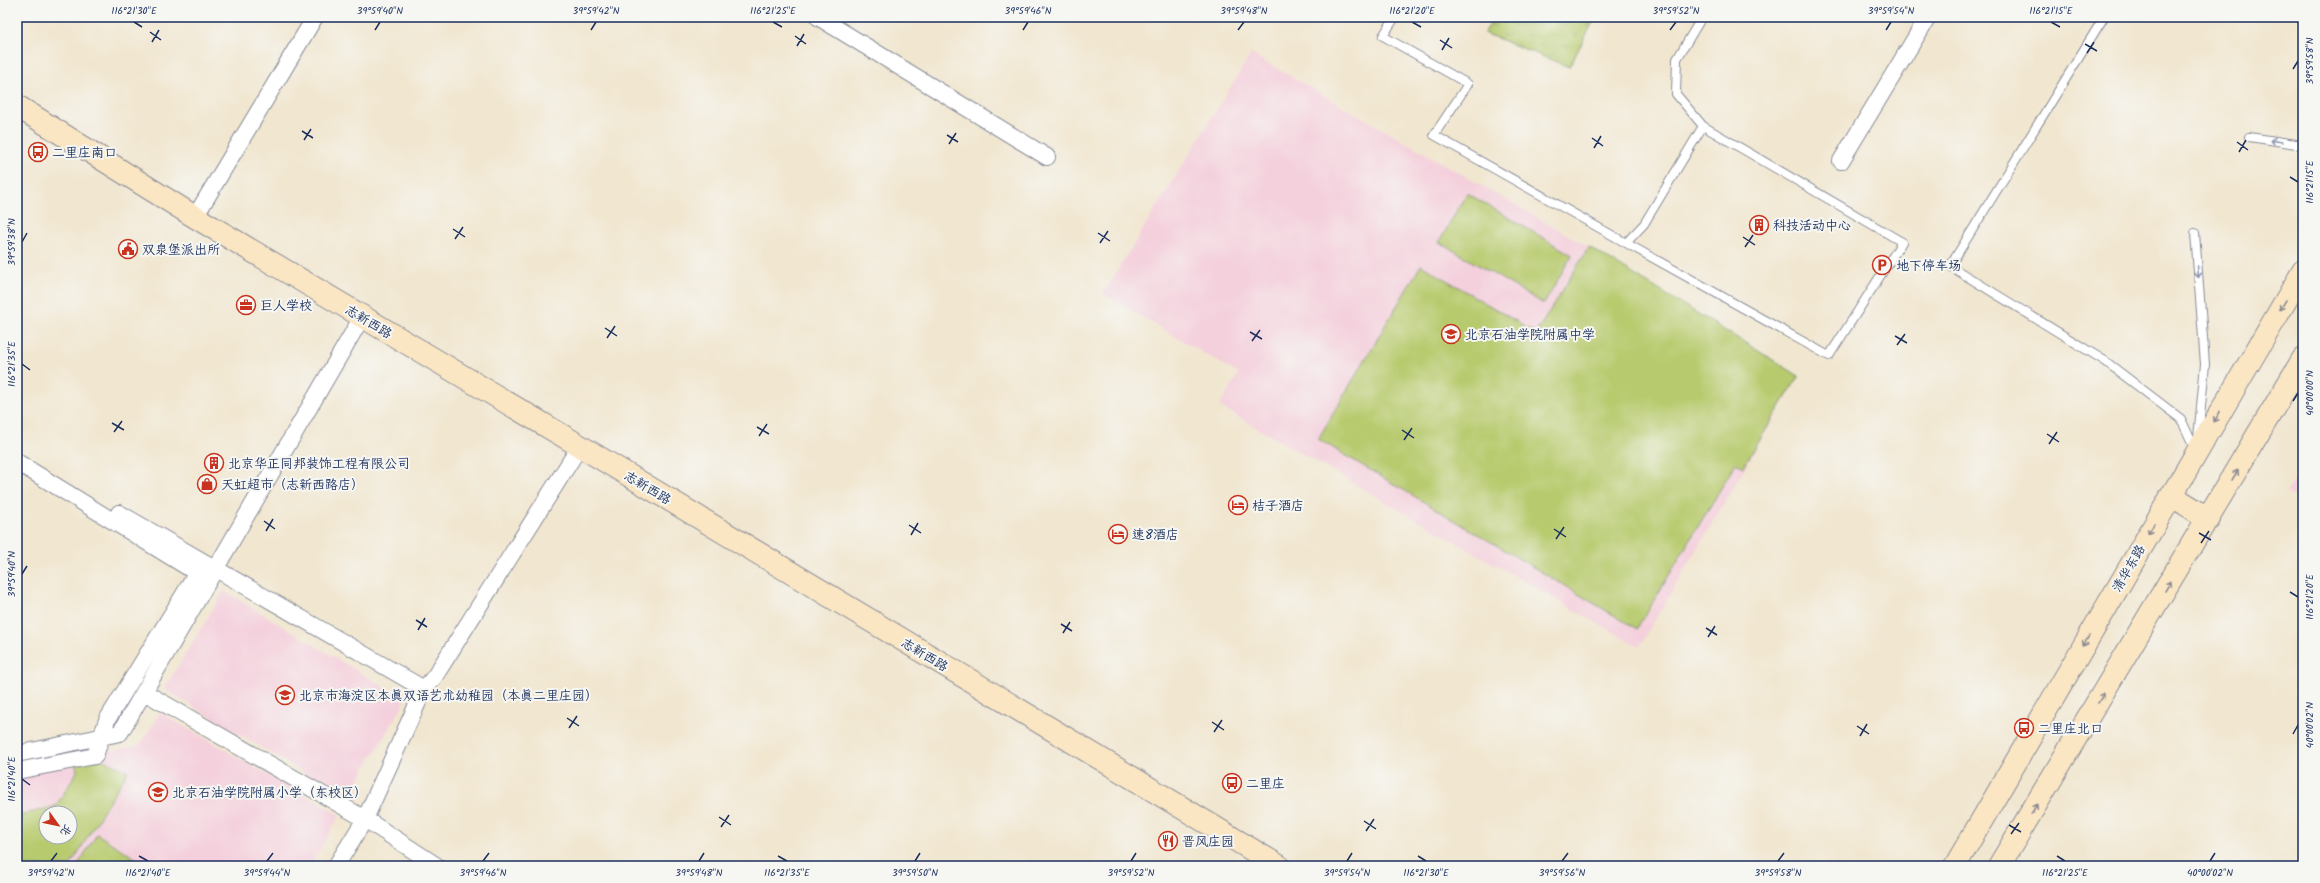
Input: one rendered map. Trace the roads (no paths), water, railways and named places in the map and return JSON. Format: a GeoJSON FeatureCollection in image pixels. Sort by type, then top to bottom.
{"type":"FeatureCollection","features":[{"type":"Feature","properties":{"kind":"street"},"geometry":{"type":"LineString","coordinates":[[196,218],[315,17]]}},
{"type":"Feature","properties":{"kind":"street"},"geometry":{"type":"LineString","coordinates":[[818,17],[1047,157]]}},
{"type":"Feature","properties":{"kind":"street"},"geometry":{"type":"LineString","coordinates":[[1841,161],[1928,17]]}},
{"type":"Feature","properties":{"kind":"street","name":"志新西路"},"geometry":{"type":"LineString","coordinates":[[17,106],[196,218],[580,446],[1279,866]]}},
{"type":"Feature","properties":{"kind":"street","name":"清华东路"},"geometry":{"type":"LineString","coordinates":[[1955,866],[2303,271]]}},
{"type":"Feature","properties":{"kind":"street"},"geometry":{"type":"LineString","coordinates":[[17,754],[120,733],[362,317]]}},
{"type":"Feature","properties":{"kind":"street"},"geometry":{"type":"LineString","coordinates":[[1999,866],[2209,519],[2303,359]]}},
{"type":"Feature","properties":{"kind":"street"},"geometry":{"type":"LineString","coordinates":[[336,866],[365,819],[424,689],[435,676],[580,446]]}},
{"type":"Feature","properties":{"kind":"street"},"geometry":{"type":"LineString","coordinates":[[17,454],[424,689]]}},
{"type":"Feature","properties":{"kind":"street"},"geometry":{"type":"LineString","coordinates":[[17,462],[197,573],[107,720],[95,756],[17,771]]}},
{"type":"Feature","properties":{"kind":"street"},"geometry":{"type":"LineString","coordinates":[[2171,495],[2209,519]]}},
{"type":"Feature","properties":{"kind":"street"},"geometry":{"type":"LineString","coordinates":[[144,692],[365,819],[437,866]]}},
{"type":"Feature","properties":{"kind":"lane"},"geometry":{"type":"LineString","coordinates":[[1395,17],[1383,36],[1468,84],[1434,135],[1829,356],[1902,242],[1703,126],[1676,94],[1677,59],[1702,17]]}},
{"type":"Feature","properties":{"kind":"lane"},"geometry":{"type":"LineString","coordinates":[[2104,17],[1950,266],[2111,366],[2181,420],[2197,452]]}},
{"type":"Feature","properties":{"kind":"lane"},"geometry":{"type":"LineString","coordinates":[[1626,243],[1644,224],[1703,126]]}},
{"type":"Feature","properties":{"kind":"lane"},"geometry":{"type":"LineString","coordinates":[[2249,137],[2303,145]]}},
{"type":"Feature","properties":{"kind":"lane"},"geometry":{"type":"LineString","coordinates":[[2195,234],[2205,364],[2197,452]]}},
{"type":"Feature","properties":{"kind":"place","name":"二里庄南口"},"geometry":{"type":"Point","coordinates":[38,152]}},
{"type":"Feature","properties":{"kind":"place","name":"科技活动中心"},"geometry":{"type":"Point","coordinates":[1759,225]}},
{"type":"Feature","properties":{"kind":"place","name":"双泉堡派出所"},"geometry":{"type":"Point","coordinates":[128,249]}},
{"type":"Feature","properties":{"kind":"place","name":"地下停车场"},"geometry":{"type":"Point","coordinates":[1882,265]}},
{"type":"Feature","properties":{"kind":"place","name":"巨人学校"},"geometry":{"type":"Point","coordinates":[246,305]}},
{"type":"Feature","properties":{"kind":"place","name":"北京石油学院附属中学"},"geometry":{"type":"Point","coordinates":[1451,334]}},
{"type":"Feature","properties":{"kind":"place","name":"北京华正同邦装饰工程有限公司"},"geometry":{"type":"Point","coordinates":[214,463]}},
{"type":"Feature","properties":{"kind":"place","name":"天虹超市（志新西路店）"},"geometry":{"type":"Point","coordinates":[207,484]}},
{"type":"Feature","properties":{"kind":"place","name":"桔子酒店"},"geometry":{"type":"Point","coordinates":[1238,505]}},
{"type":"Feature","properties":{"kind":"place","name":"速8酒店"},"geometry":{"type":"Point","coordinates":[1118,534]}},
{"type":"Feature","properties":{"kind":"place","name":"北京市海淀区本真双语艺术幼稚园（本真二里庄园）"},"geometry":{"type":"Point","coordinates":[285,695]}},
{"type":"Feature","properties":{"kind":"place","name":"二里庄北口"},"geometry":{"type":"Point","coordinates":[2024,728]}},
{"type":"Feature","properties":{"kind":"place","name":"二里庄"},"geometry":{"type":"Point","coordinates":[1232,783]}},
{"type":"Feature","properties":{"kind":"place","name":"北京石油学院附属小学（东校区）"},"geometry":{"type":"Point","coordinates":[158,792]}},
{"type":"Feature","properties":{"kind":"place","name":"晋风庄园"},"geometry":{"type":"Point","coordinates":[1168,841]}}]}
